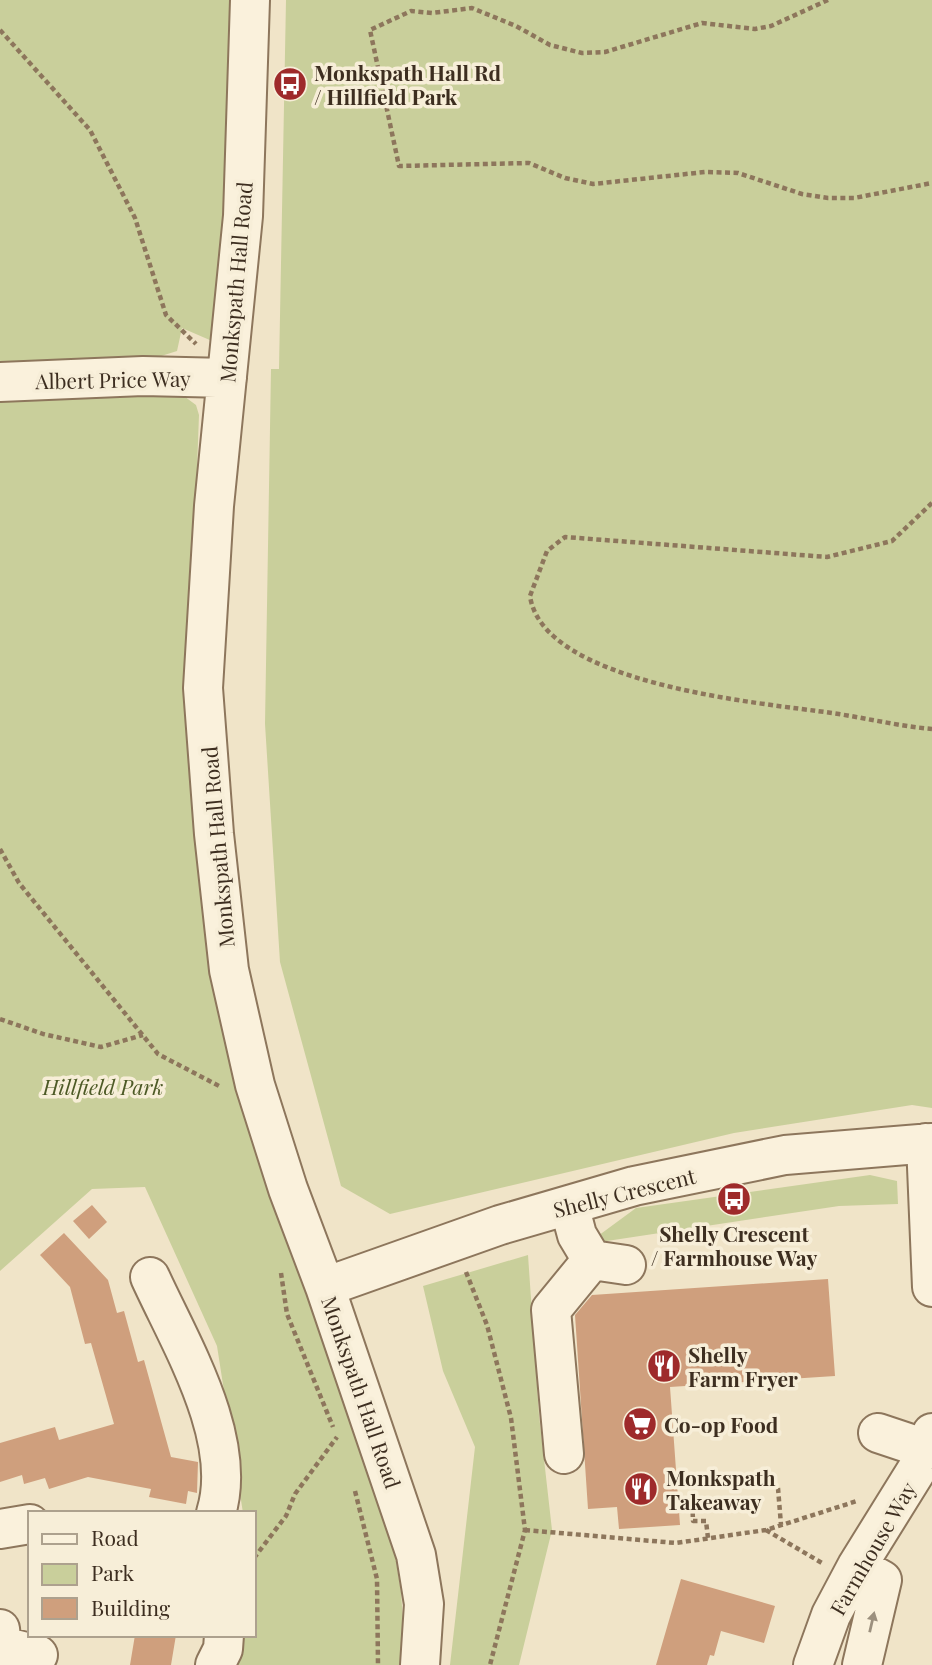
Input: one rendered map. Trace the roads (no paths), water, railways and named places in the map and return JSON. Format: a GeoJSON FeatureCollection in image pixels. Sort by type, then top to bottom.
{"type":"FeatureCollection","features":[{"type":"Feature","properties":{"kind":"street","name":"Monkspath Hall Road"},"geometry":{"type":"LineString","coordinates":[[250,0],[243,216],[214,506],[203,688],[214,834],[229,970],[255,1085],[288,1189],[325,1287],[416,1555],[424,1604],[420,1665]]}},
{"type":"Feature","properties":{"kind":"street","name":"Albert Price Way"},"geometry":{"type":"LineString","coordinates":[[0,382],[143,376],[227,378]]}},
{"type":"Feature","properties":{"kind":"street","name":"Shelly Crescent"},"geometry":{"type":"LineString","coordinates":[[325,1287],[453,1240],[634,1186],[785,1155],[929,1143]]}},
{"type":"Feature","properties":{"kind":"street"},"geometry":{"type":"LineString","coordinates":[[929,1143],[932,1287]]}},
{"type":"Feature","properties":{"kind":"street"},"geometry":{"type":"LineString","coordinates":[[564,1454],[551,1310],[609,1262],[577,1235],[569,1205]]}},
{"type":"Feature","properties":{"kind":"street"},"geometry":{"type":"LineString","coordinates":[[150,1277],[212,1412],[220,1478],[217,1509]]}},
{"type":"Feature","properties":{"kind":"street"},"geometry":{"type":"LineString","coordinates":[[878,1433],[930,1442]]}},
{"type":"Feature","properties":{"kind":"street","name":"Farmhouse Way"},"geometry":{"type":"LineString","coordinates":[[813,1665],[831,1615],[863,1575],[930,1442]]}},
{"type":"Feature","properties":{"kind":"street"},"geometry":{"type":"LineString","coordinates":[[0,1529],[28,1524]]}},
{"type":"Feature","properties":{"kind":"street"},"geometry":{"type":"LineString","coordinates":[[862,1665],[863,1575]]}},
{"type":"Feature","properties":{"kind":"street"},"geometry":{"type":"LineString","coordinates":[[215,1665],[223,1649],[224,1637]]}},
{"type":"Feature","properties":{"kind":"street"},"geometry":{"type":"LineString","coordinates":[[1,1643],[38,1655]]}},
{"type":"Feature","properties":{"kind":"place","name":"Monkspath Hall Rd / Hillfield Park"},"geometry":{"type":"Point","coordinates":[290,84]}},
{"type":"Feature","properties":{"kind":"place","name":"Shelly Crescent / Farmhouse Way"},"geometry":{"type":"Point","coordinates":[734,1199]}},
{"type":"Feature","properties":{"kind":"place","name":"Shelly Farm Fryer"},"geometry":{"type":"Point","coordinates":[664,1366]}},
{"type":"Feature","properties":{"kind":"place","name":"Co-op Food"},"geometry":{"type":"Point","coordinates":[640,1424]}},
{"type":"Feature","properties":{"kind":"place","name":"Monkspath Takeaway"},"geometry":{"type":"Point","coordinates":[641,1489]}},
{"type":"Feature","properties":{"kind":"park label","name":"Hillfield Park"},"geometry":{"type":"Point","coordinates":[103,1086]}}]}
